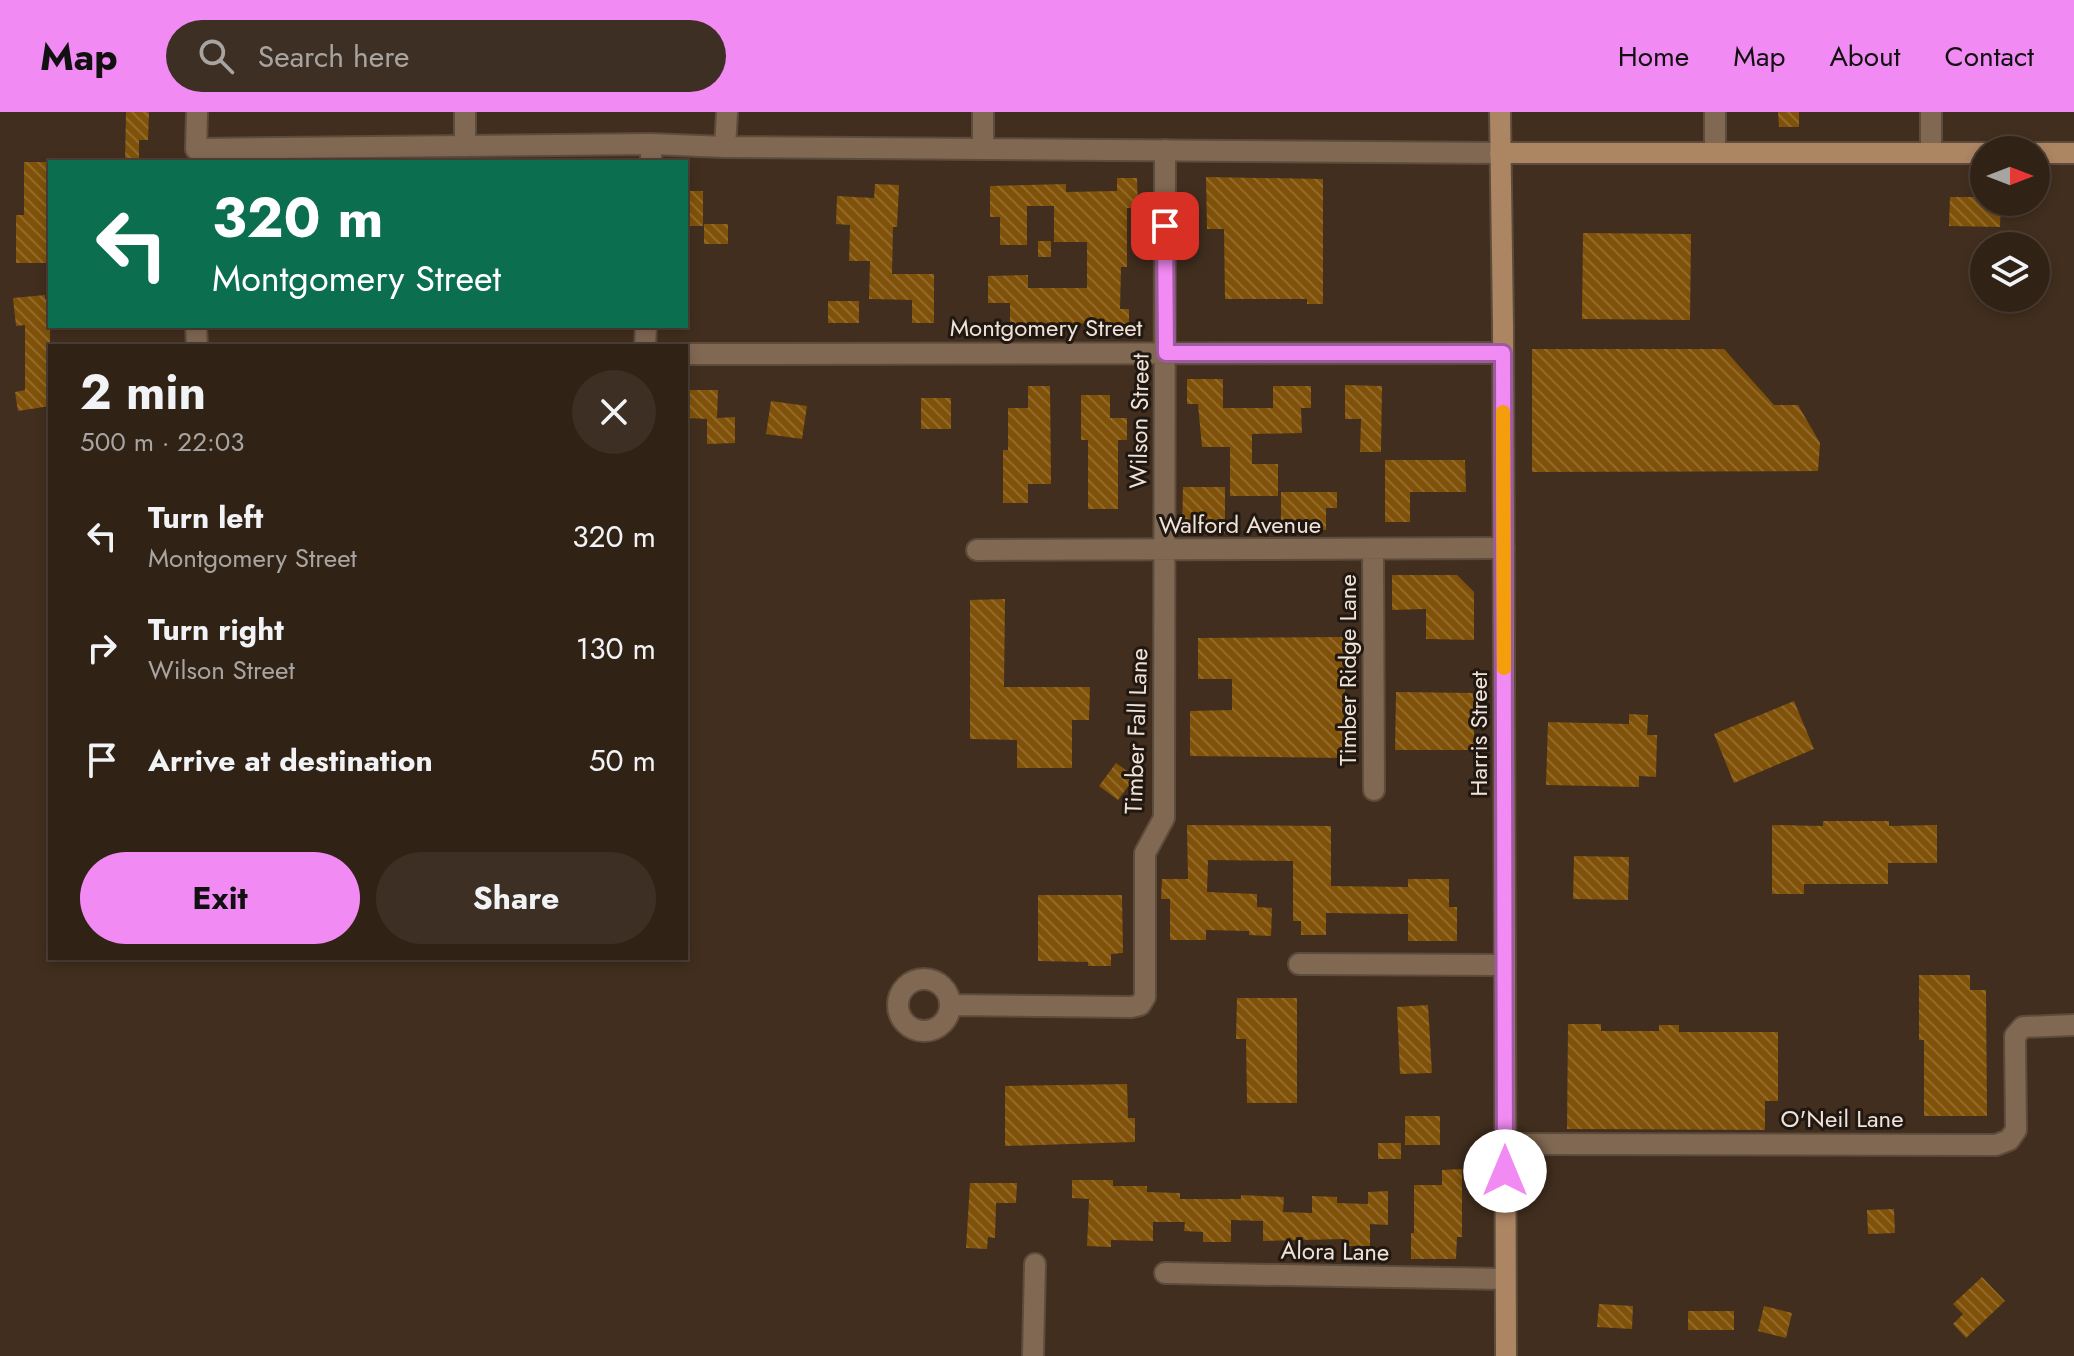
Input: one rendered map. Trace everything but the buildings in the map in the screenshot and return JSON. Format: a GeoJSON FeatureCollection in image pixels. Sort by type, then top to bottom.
{"type":"FeatureCollection","features":[{"type":"Feature","properties":{"kind":"main road","name":"Harris Street"},"geometry":{"type":"LineString","coordinates":[[1500,112],[1506,1356]]}},
{"type":"Feature","properties":{"kind":"main road"},"geometry":{"type":"LineString","coordinates":[[1500,153],[1970,153]]}},
{"type":"Feature","properties":{"kind":"main road"},"geometry":{"type":"LineString","coordinates":[[2050,153],[2074,153]]}},
{"type":"Feature","properties":{"kind":"street"},"geometry":{"type":"LineString","coordinates":[[197,112],[196,155],[465,146],[651,153],[725,147],[1500,153]]}},
{"type":"Feature","properties":{"kind":"street"},"geometry":{"type":"LineString","coordinates":[[465,112],[465,146]]}},
{"type":"Feature","properties":{"kind":"street"},"geometry":{"type":"LineString","coordinates":[[725,147],[727,112]]}},
{"type":"Feature","properties":{"kind":"street"},"geometry":{"type":"LineString","coordinates":[[983,112],[983,149]]}},
{"type":"Feature","properties":{"kind":"street"},"geometry":{"type":"LineString","coordinates":[[1715,112],[1715,152]]}},
{"type":"Feature","properties":{"kind":"street"},"geometry":{"type":"LineString","coordinates":[[1931,112],[1931,153]]}},
{"type":"Feature","properties":{"kind":"street","name":"Wilson Street"},"geometry":{"type":"LineString","coordinates":[[1164,550],[1165,150]]}},
{"type":"Feature","properties":{"kind":"street","name":"Montgomery Street"},"geometry":{"type":"LineString","coordinates":[[688,354],[1503,353]]}},
{"type":"Feature","properties":{"kind":"street","name":"Walford Avenue"},"geometry":{"type":"LineString","coordinates":[[977,550],[1504,548]]}},
{"type":"Feature","properties":{"kind":"street","name":"Timber Ridge Lane"},"geometry":{"type":"LineString","coordinates":[[1373,549],[1374,790]]}},
{"type":"Feature","properties":{"kind":"street","name":"Timber Fall Lane"},"geometry":{"type":"LineString","coordinates":[[950,1005],[1140,1005],[1145,997],[1145,853],[1164,818],[1164,550]]}},
{"type":"Feature","properties":{"kind":"street"},"geometry":{"type":"LineString","coordinates":[[1299,964],[1505,965]]}},
{"type":"Feature","properties":{"kind":"street","name":"O'Neil Lane"},"geometry":{"type":"LineString","coordinates":[[1505,1144],[1996,1145],[2009,1140],[2016,1130],[2015,1036],[2023,1027],[2074,1025]]}},
{"type":"Feature","properties":{"kind":"street"},"geometry":{"type":"LineString","coordinates":[[1033,1356],[1035,1264]]}},
{"type":"Feature","properties":{"kind":"street","name":"Alora Lane"},"geometry":{"type":"LineString","coordinates":[[1165,1273],[1504,1279]]}},
{"type":"Feature","properties":{"kind":"slow traffic"},"geometry":{"type":"LineString","coordinates":[[1503,412],[1504,668]]}},
{"type":"Feature","properties":{"kind":"route"},"geometry":{"type":"LineString","coordinates":[[1165,226],[1166,353],[1503,353],[1505,1171]]}}]}
